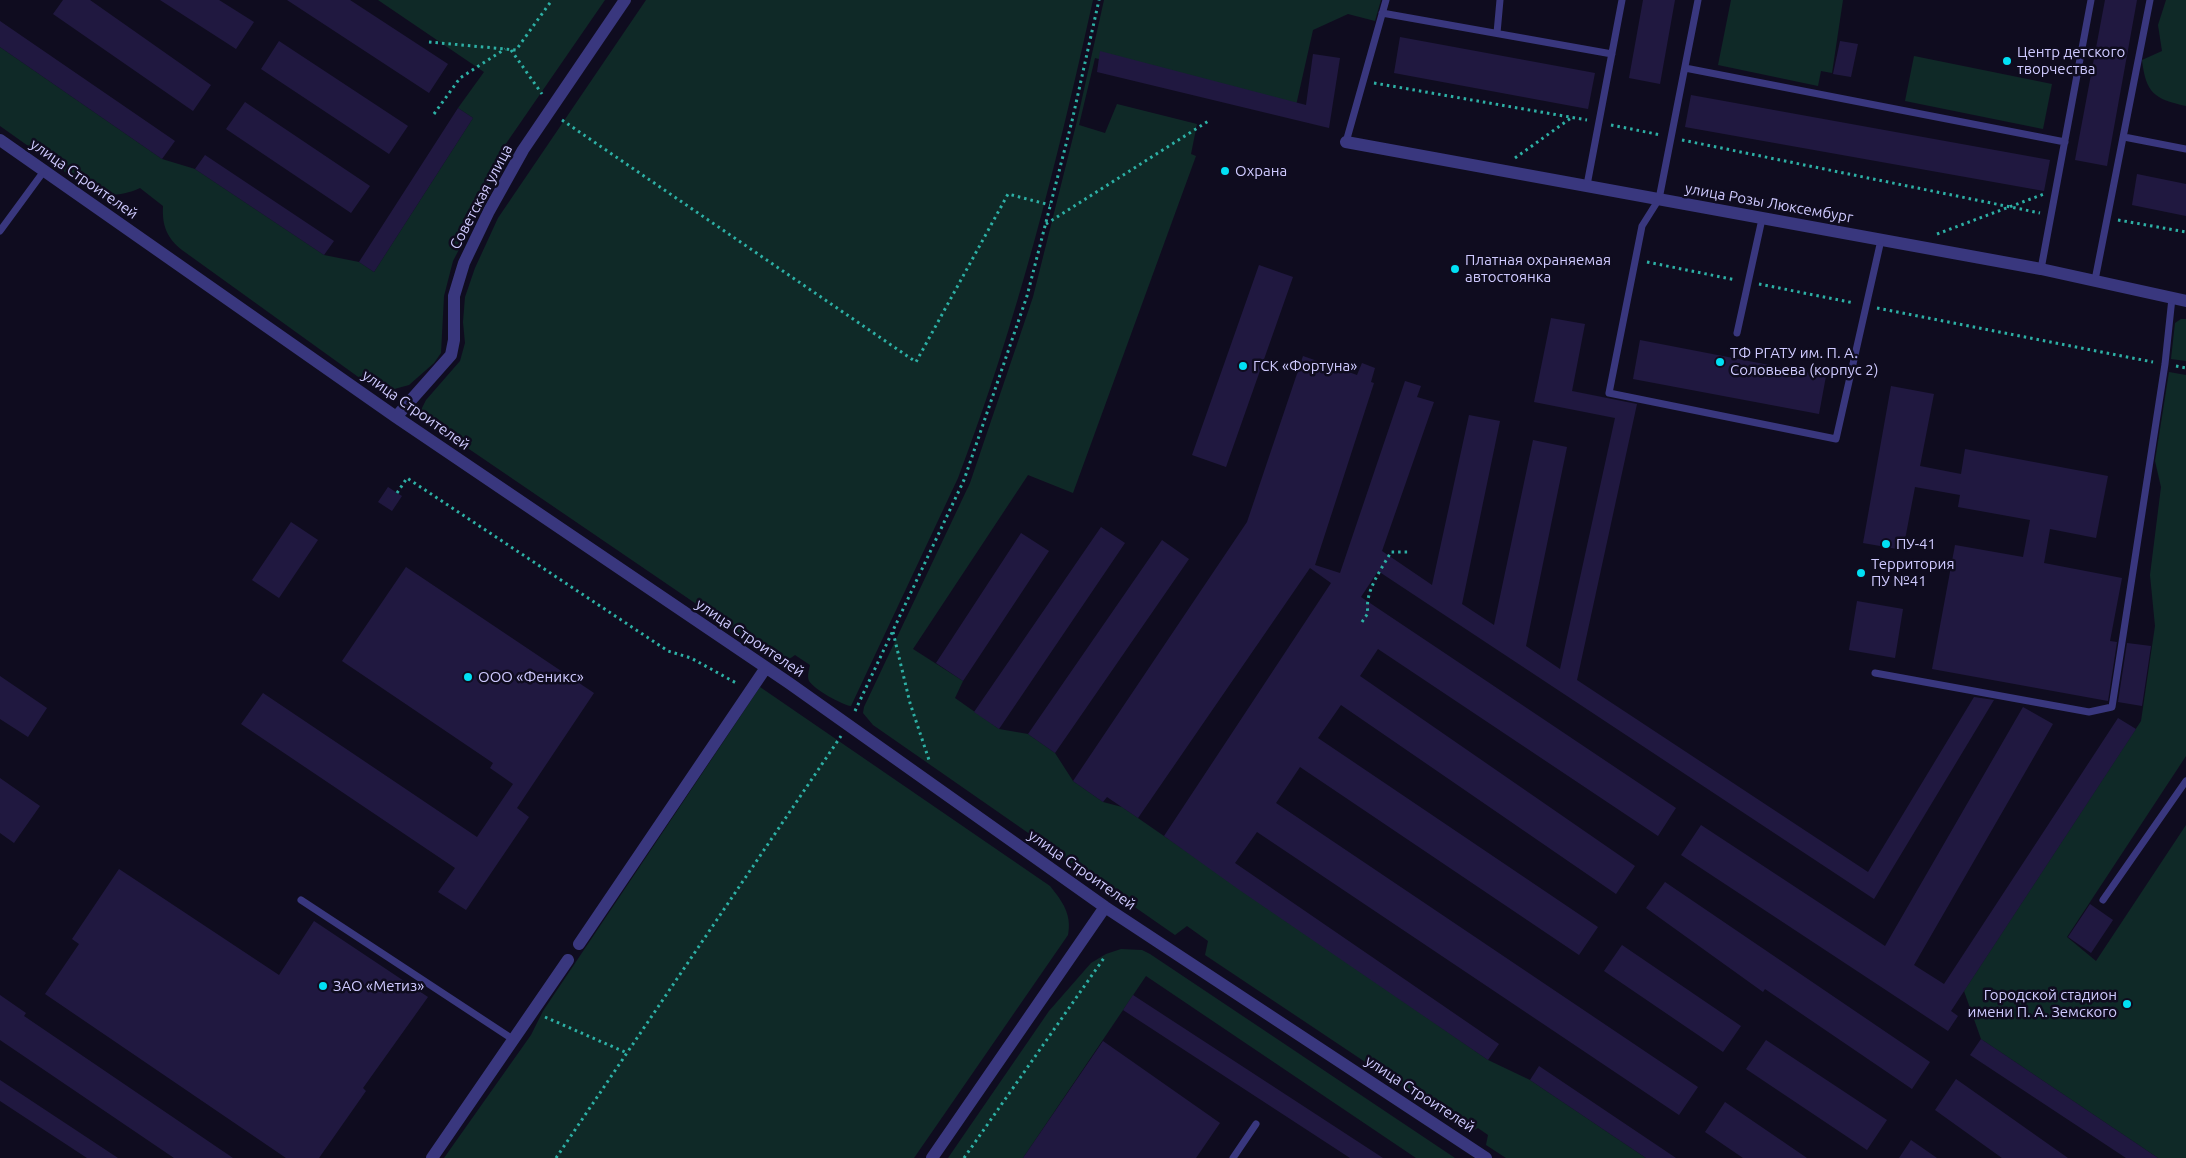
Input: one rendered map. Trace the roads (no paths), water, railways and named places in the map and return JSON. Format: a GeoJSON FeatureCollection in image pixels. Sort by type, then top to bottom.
{"type":"FeatureCollection","features":[{"type":"Feature","properties":{"kind":"street","name":"Советская улица"},"geometry":{"type":"LineString","coordinates":[[396,417],[451,355],[454,340],[454,296],[464,263],[523,150],[625,0]]}},
{"type":"Feature","properties":{"kind":"street","name":"улица Строителей"},"geometry":{"type":"LineString","coordinates":[[0,140],[396,417],[849,725],[1105,907],[1486,1158]]}},
{"type":"Feature","properties":{"kind":"street","name":"улица Розы Люксембург"},"geometry":{"type":"LineString","coordinates":[[1346,142],[2041,269],[2186,300]]}},
{"type":"Feature","properties":{"kind":"street"},"geometry":{"type":"LineString","coordinates":[[579,944],[765,668]]}},
{"type":"Feature","properties":{"kind":"street"},"geometry":{"type":"LineString","coordinates":[[932,1158],[1105,907]]}},
{"type":"Feature","properties":{"kind":"street"},"geometry":{"type":"LineString","coordinates":[[432,1158],[568,960]]}},
{"type":"Feature","properties":{"kind":"lane"},"geometry":{"type":"LineString","coordinates":[[1346,142],[1386,0]]}},
{"type":"Feature","properties":{"kind":"lane"},"geometry":{"type":"LineString","coordinates":[[1497,33],[1500,0]]}},
{"type":"Feature","properties":{"kind":"lane"},"geometry":{"type":"LineString","coordinates":[[1587,185],[1622,0]]}},
{"type":"Feature","properties":{"kind":"lane"},"geometry":{"type":"LineString","coordinates":[[1698,0],[1659,200],[1642,226],[1609,393],[1836,439],[1881,240]]}},
{"type":"Feature","properties":{"kind":"lane"},"geometry":{"type":"LineString","coordinates":[[2041,269],[2091,0]]}},
{"type":"Feature","properties":{"kind":"lane"},"geometry":{"type":"LineString","coordinates":[[2095,280],[2150,0]]}},
{"type":"Feature","properties":{"kind":"lane"},"geometry":{"type":"LineString","coordinates":[[1382,13],[1612,54]]}},
{"type":"Feature","properties":{"kind":"lane"},"geometry":{"type":"LineString","coordinates":[[1685,68],[2065,142]]}},
{"type":"Feature","properties":{"kind":"lane"},"geometry":{"type":"LineString","coordinates":[[2124,137],[2186,150]]}},
{"type":"Feature","properties":{"kind":"lane"},"geometry":{"type":"LineString","coordinates":[[0,231],[44,171]]}},
{"type":"Feature","properties":{"kind":"lane"},"geometry":{"type":"LineString","coordinates":[[1737,333],[1762,219]]}},
{"type":"Feature","properties":{"kind":"lane"},"geometry":{"type":"LineString","coordinates":[[1875,673],[2089,712],[2112,707],[2165,364],[2172,298]]}},
{"type":"Feature","properties":{"kind":"lane"},"geometry":{"type":"LineString","coordinates":[[2103,900],[2186,781]]}},
{"type":"Feature","properties":{"kind":"lane"},"geometry":{"type":"LineString","coordinates":[[301,900],[514,1040]]}},
{"type":"Feature","properties":{"kind":"lane"},"geometry":{"type":"LineString","coordinates":[[1233,1158],[1256,1124]]}},
{"type":"Feature","properties":{"kind":"place","name":"Центр детского творчества"},"geometry":{"type":"Point","coordinates":[2007,61]}},
{"type":"Feature","properties":{"kind":"place","name":"Охрана"},"geometry":{"type":"Point","coordinates":[1225,171]}},
{"type":"Feature","properties":{"kind":"place","name":"Платная охраняемая автостоянка"},"geometry":{"type":"Point","coordinates":[1455,269]}},
{"type":"Feature","properties":{"kind":"place","name":"ТФ РГАТУ им. П. А. Соловьева (корпус 2)"},"geometry":{"type":"Point","coordinates":[1720,362]}},
{"type":"Feature","properties":{"kind":"place","name":"ГСК «Фортуна»"},"geometry":{"type":"Point","coordinates":[1243,366]}},
{"type":"Feature","properties":{"kind":"place","name":"ПУ-41"},"geometry":{"type":"Point","coordinates":[1886,544]}},
{"type":"Feature","properties":{"kind":"place","name":"Территория ПУ №41"},"geometry":{"type":"Point","coordinates":[1861,573]}},
{"type":"Feature","properties":{"kind":"place","name":"ООО «Феникс»"},"geometry":{"type":"Point","coordinates":[468,677]}},
{"type":"Feature","properties":{"kind":"place","name":"ЗАО «Метиз»"},"geometry":{"type":"Point","coordinates":[323,986]}},
{"type":"Feature","properties":{"kind":"place","name":"Городской стадион имени П. А. Земского"},"geometry":{"type":"Point","coordinates":[2127,1004]}}]}
